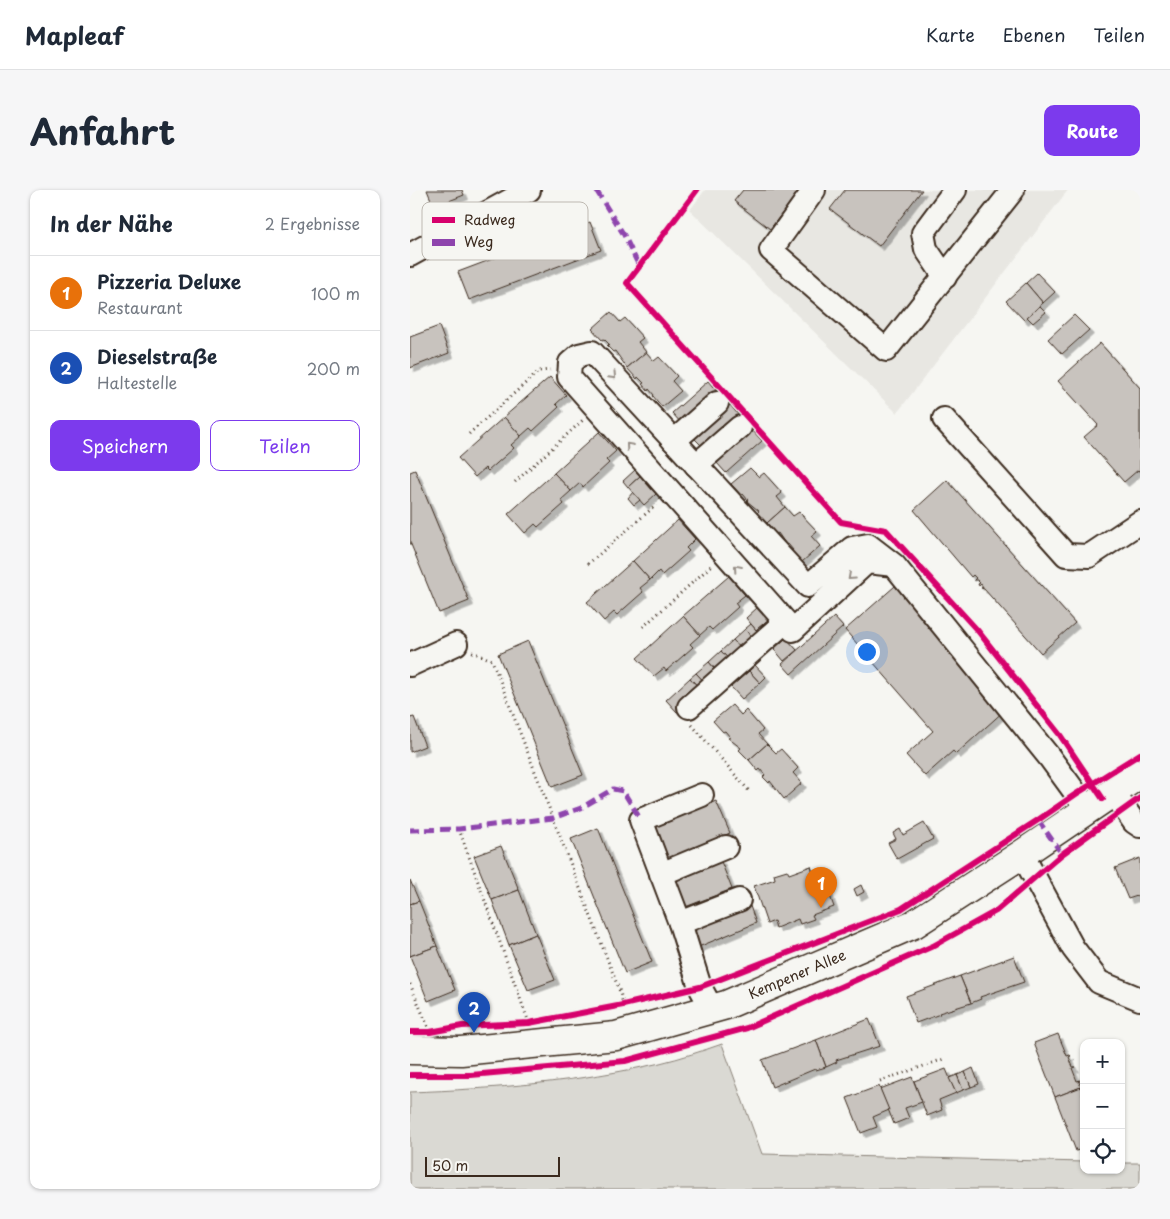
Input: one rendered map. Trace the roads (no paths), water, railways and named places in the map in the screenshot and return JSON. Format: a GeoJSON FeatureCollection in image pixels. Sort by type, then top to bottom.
{"type":"FeatureCollection","features":[{"type":"Feature","properties":{"kind":"main road","name":"Kempener Allee"},"geometry":{"type":"LineString","coordinates":[[410,1050],[460,1051],[616,1036],[726,1005],[914,924],[1140,774]]}},
{"type":"Feature","properties":{"kind":"street"},"geometry":{"type":"LineString","coordinates":[[507,202],[529,190]]}},
{"type":"Feature","properties":{"kind":"street"},"geometry":{"type":"LineString","coordinates":[[814,190],[771,250],[886,350],[1014,190]]}},
{"type":"Feature","properties":{"kind":"street"},"geometry":{"type":"LineString","coordinates":[[945,277],[926,249],[923,233],[955,190]]}},
{"type":"Feature","properties":{"kind":"street"},"geometry":{"type":"LineString","coordinates":[[410,255],[422,248]]}},
{"type":"Feature","properties":{"kind":"street"},"geometry":{"type":"LineString","coordinates":[[894,565],[867,562],[793,630],[569,378],[570,363],[579,355],[592,352],[808,586],[852,548],[868,545],[894,565],[1050,758],[1088,810]]}},
{"type":"Feature","properties":{"kind":"street"},"geometry":{"type":"LineString","coordinates":[[674,441],[718,403]]}},
{"type":"Feature","properties":{"kind":"street"},"geometry":{"type":"LineString","coordinates":[[944,420],[1066,555],[1089,556],[1140,522]]}},
{"type":"Feature","properties":{"kind":"street"},"geometry":{"type":"LineString","coordinates":[[696,465],[740,426]]}},
{"type":"Feature","properties":{"kind":"street"},"geometry":{"type":"LineString","coordinates":[[689,707],[785,622]]}},
{"type":"Feature","properties":{"kind":"street"},"geometry":{"type":"LineString","coordinates":[[410,665],[456,644]]}},
{"type":"Feature","properties":{"kind":"street"},"geometry":{"type":"LineString","coordinates":[[1113,792],[1134,822],[1140,826]]}},
{"type":"Feature","properties":{"kind":"street"},"geometry":{"type":"LineString","coordinates":[[702,795],[641,820],[680,923],[700,987],[712,1009]]}},
{"type":"Feature","properties":{"kind":"street"},"geometry":{"type":"LineString","coordinates":[[661,874],[726,847]]}},
{"type":"Feature","properties":{"kind":"street"},"geometry":{"type":"LineString","coordinates":[[1022,854],[1073,948],[1099,982],[1140,999]]}},
{"type":"Feature","properties":{"kind":"street"},"geometry":{"type":"LineString","coordinates":[[680,923],[739,900]]}},
{"type":"Feature","properties":{"kind":"place","name":"Pizzeria Deluxe"},"geometry":{"type":"Point","coordinates":[821,908]}},
{"type":"Feature","properties":{"kind":"place","name":"Dieselstraße"},"geometry":{"type":"Point","coordinates":[474,1033]}}]}
